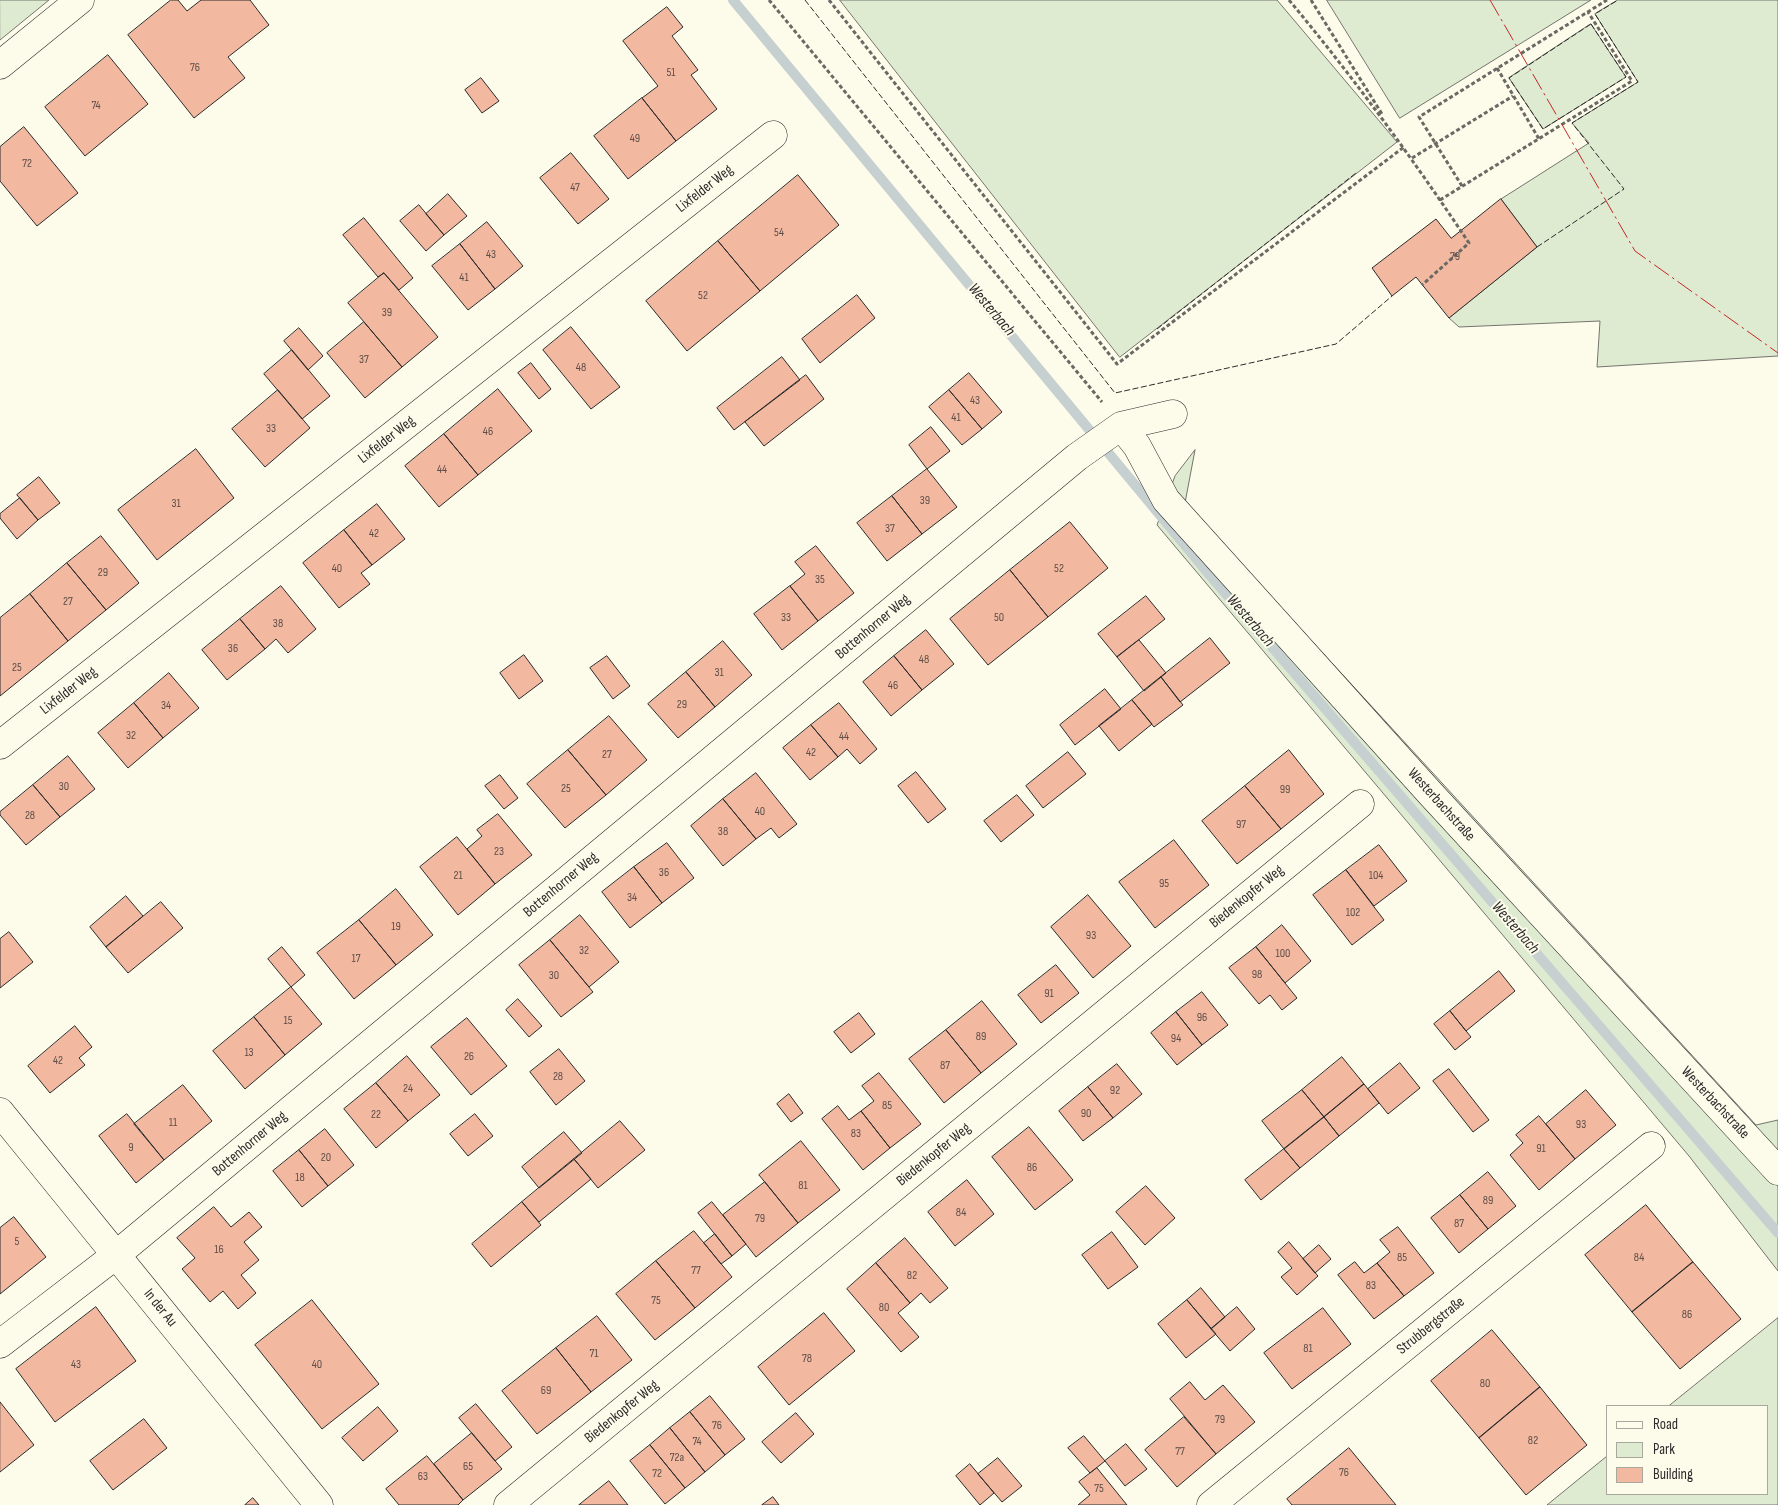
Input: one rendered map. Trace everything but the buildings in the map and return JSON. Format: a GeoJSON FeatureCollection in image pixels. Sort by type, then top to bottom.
{"type":"FeatureCollection","features":[{"type":"Feature","properties":{"kind":"street"},"geometry":{"type":"LineString","coordinates":[[0,65],[80,0]]}},
{"type":"Feature","properties":{"kind":"street","name":"Lixfelder Weg"},"geometry":{"type":"LineString","coordinates":[[0,745],[773,135]]}},
{"type":"Feature","properties":{"kind":"street"},"geometry":{"type":"LineString","coordinates":[[1116,429],[1173,414]]}},
{"type":"Feature","properties":{"kind":"street","name":"Bottenhorner Weg"},"geometry":{"type":"LineString","coordinates":[[0,1344],[116,1254],[1077,457],[1116,429]]}},
{"type":"Feature","properties":{"kind":"street","name":"Westerbachstraße"},"geometry":{"type":"LineString","coordinates":[[1116,429],[1137,446],[1166,500],[1422,785],[1778,1171]]}},
{"type":"Feature","properties":{"kind":"street","name":"Biedenkopfer Weg"},"geometry":{"type":"LineString","coordinates":[[508,1505],[1360,804]]}},
{"type":"Feature","properties":{"kind":"street","name":"In der Au"},"geometry":{"type":"LineString","coordinates":[[0,1112],[320,1505]]}},
{"type":"Feature","properties":{"kind":"street","name":"Strubbergstraße"},"geometry":{"type":"LineString","coordinates":[[1211,1505],[1652,1146]]}},
{"type":"Feature","properties":{"kind":"path"},"geometry":{"type":"LineString","coordinates":[[769,0],[1116,429]]}},
{"type":"Feature","properties":{"kind":"path"},"geometry":{"type":"LineString","coordinates":[[829,0],[1117,364],[1404,147]]}},
{"type":"Feature","properties":{"kind":"path"},"geometry":{"type":"LineString","coordinates":[[1289,0],[1336,57],[1393,132],[1469,244],[1422,285]]}},
{"type":"Feature","properties":{"kind":"path"},"geometry":{"type":"LineString","coordinates":[[1312,0],[1393,132]]}},
{"type":"Feature","properties":{"kind":"path"},"geometry":{"type":"LineString","coordinates":[[1462,186],[1419,117],[1607,0]]}},
{"type":"Feature","properties":{"kind":"path"},"geometry":{"type":"LineString","coordinates":[[1440,200],[1632,81],[1588,12]]}},
{"type":"Feature","properties":{"kind":"path"},"geometry":{"type":"LineString","coordinates":[[1497,68],[1538,139]]}},
{"type":"Feature","properties":{"kind":"path"},"geometry":{"type":"LineString","coordinates":[[1412,158],[1513,96]]}},
{"type":"Feature","properties":{"kind":"green space"},"geometry":{"type":"Polygon","coordinates":[[[0,0],[49,0],[0,40],[0,0]]]}},
{"type":"Feature","properties":{"kind":"green space"},"geometry":{"type":"Polygon","coordinates":[[[840,0],[1277,0],[1397,142],[1120,357],[840,0]]]}},
{"type":"Feature","properties":{"kind":"green space"},"geometry":{"type":"Polygon","coordinates":[[[1327,0],[1591,0],[1400,118],[1327,0]]]}},
{"type":"Feature","properties":{"kind":"green space"},"geometry":{"type":"Polygon","coordinates":[[[1618,0],[1778,0],[1778,356],[1597,367],[1600,321],[1459,327],[1449,318],[1537,247],[1501,199],[1589,143],[1572,123],[1638,82],[1595,14],[1618,0]]]}},
{"type":"Feature","properties":{"kind":"green space"},"geometry":{"type":"Polygon","coordinates":[[[1591,24],[1626,77],[1543,129],[1509,78],[1591,24]]]}},
{"type":"Feature","properties":{"kind":"green space"},"geometry":{"type":"Polygon","coordinates":[[[1195,450],[1185,503],[1756,1125],[1778,1120],[1778,1271],[1689,1156],[1157,525],[1175,476],[1195,450]]]}},
{"type":"Feature","properties":{"kind":"green space"},"geometry":{"type":"Polygon","coordinates":[[[1778,1318],[1778,1505],[1547,1505],[1606,1457],[1606,1495],[1768,1495],[1768,1405],[1670,1405],[1778,1318]]]}},
{"type":"Feature","properties":{"kind":"waterway","name":"Westerbach"},"geometry":{"type":"LineString","coordinates":[[733,0],[1208,573],[1778,1233]]}},
{"type":"Feature","properties":{"kind":"fence"},"geometry":{"type":"LineString","coordinates":[[805,0],[1115,393],[1336,344],[1392,296]]}},
{"type":"Feature","properties":{"kind":"fence"},"geometry":{"type":"LineString","coordinates":[[1537,247],[1624,189],[1572,123],[1638,82],[1595,14],[1618,0]]}},
{"type":"Feature","properties":{"kind":"fence"},"geometry":{"type":"LineString","coordinates":[[1591,24],[1626,77],[1543,129],[1509,78],[1591,24]]}},
{"type":"Feature","properties":{"kind":"fence"},"geometry":{"type":"LineString","coordinates":[[1157,329],[1356,173]]}},
{"type":"Feature","properties":{"kind":"power"},"geometry":{"type":"LineString","coordinates":[[1490,0],[1635,251],[1778,353]]}}]}
